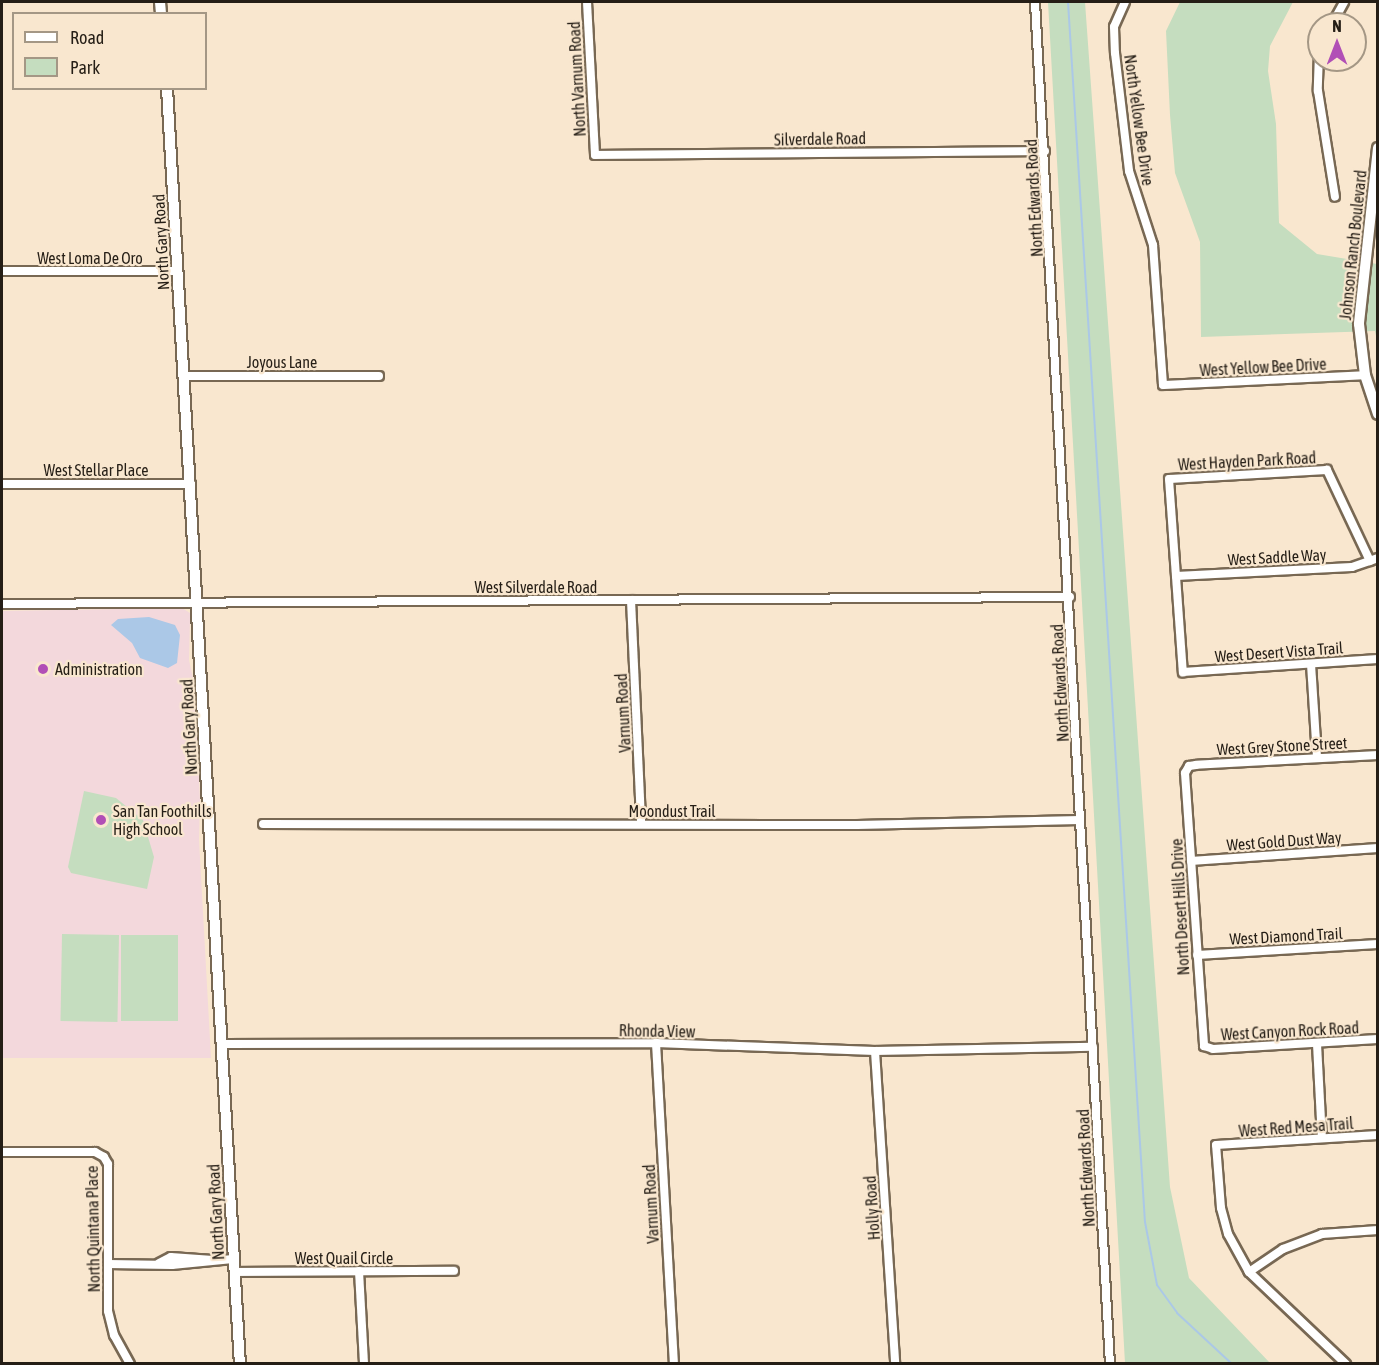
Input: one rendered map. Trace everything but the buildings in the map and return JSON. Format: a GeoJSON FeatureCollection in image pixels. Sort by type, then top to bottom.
{"type":"FeatureCollection","features":[{"type":"Feature","properties":{"kind":"street","name":"North Varnum Road"},"geometry":{"type":"LineString","coordinates":[[587,2],[595,155]]}},
{"type":"Feature","properties":{"kind":"street","name":"North Edwards Road"},"geometry":{"type":"LineString","coordinates":[[1035,2],[1070,597],[1110,1364]]}},
{"type":"Feature","properties":{"kind":"street","name":"North Yellow Bee Drive"},"geometry":{"type":"LineString","coordinates":[[1125,2],[1114,27],[1115,53],[1129,171],[1153,245],[1163,384]]}},
{"type":"Feature","properties":{"kind":"street"},"geometry":{"type":"LineString","coordinates":[[1318,72],[1318,91],[1335,197]]}},
{"type":"Feature","properties":{"kind":"street","name":"North Gary Road"},"geometry":{"type":"LineString","coordinates":[[167,90],[240,1364]]}},
{"type":"Feature","properties":{"kind":"street","name":"Johnson Ranch Boulevard"},"geometry":{"type":"LineString","coordinates":[[1377,148],[1360,308],[1365,375],[1377,414]]}},
{"type":"Feature","properties":{"kind":"street","name":"Silverdale Road"},"geometry":{"type":"LineString","coordinates":[[595,155],[1045,151]]}},
{"type":"Feature","properties":{"kind":"street","name":"West Loma De Oro"},"geometry":{"type":"LineString","coordinates":[[2,271],[178,271]]}},
{"type":"Feature","properties":{"kind":"street","name":"Joyous Lane"},"geometry":{"type":"LineString","coordinates":[[185,375],[379,375]]}},
{"type":"Feature","properties":{"kind":"street","name":"West Yellow Bee Drive"},"geometry":{"type":"LineString","coordinates":[[1163,384],[1365,375]]}},
{"type":"Feature","properties":{"kind":"street","name":"West Hayden Park Road"},"geometry":{"type":"LineString","coordinates":[[1176,576],[1168,479],[1327,470],[1374,559]]}},
{"type":"Feature","properties":{"kind":"street","name":"West Stellar Place"},"geometry":{"type":"LineString","coordinates":[[2,484],[191,484]]}},
{"type":"Feature","properties":{"kind":"street","name":"West Saddle Way"},"geometry":{"type":"LineString","coordinates":[[1176,576],[1352,567],[1374,559]]}},
{"type":"Feature","properties":{"kind":"street","name":"West Desert Vista Trail"},"geometry":{"type":"LineString","coordinates":[[1176,576],[1183,672],[1377,659]]}},
{"type":"Feature","properties":{"kind":"street","name":"West Silverdale Road"},"geometry":{"type":"LineString","coordinates":[[2,604],[1070,597]]}},
{"type":"Feature","properties":{"kind":"street","name":"Varnum Road"},"geometry":{"type":"LineString","coordinates":[[631,600],[641,824]]}},
{"type":"Feature","properties":{"kind":"street"},"geometry":{"type":"LineString","coordinates":[[1311,664],[1317,757]]}},
{"type":"Feature","properties":{"kind":"street","name":"West Grey Stone Street"},"geometry":{"type":"LineString","coordinates":[[1189,766],[1377,754]]}},
{"type":"Feature","properties":{"kind":"street","name":"North Desert Hills Drive"},"geometry":{"type":"LineString","coordinates":[[1189,766],[1185,773],[1204,1046]]}},
{"type":"Feature","properties":{"kind":"street","name":"Moondust Trail"},"geometry":{"type":"LineString","coordinates":[[263,824],[961,825],[1080,820]]}},
{"type":"Feature","properties":{"kind":"street","name":"West Gold Dust Way"},"geometry":{"type":"LineString","coordinates":[[1191,861],[1377,848]]}},
{"type":"Feature","properties":{"kind":"street","name":"West Diamond Trail"},"geometry":{"type":"LineString","coordinates":[[1197,955],[1377,944]]}},
{"type":"Feature","properties":{"kind":"street","name":"West Canyon Rock Road"},"geometry":{"type":"LineString","coordinates":[[1204,1046],[1213,1049],[1377,1039]]}},
{"type":"Feature","properties":{"kind":"street","name":"Varnum Road"},"geometry":{"type":"LineString","coordinates":[[656,1043],[674,1364]]}},
{"type":"Feature","properties":{"kind":"street","name":"Rhonda View"},"geometry":{"type":"LineString","coordinates":[[221,1044],[656,1043],[875,1051],[1093,1047]]}},
{"type":"Feature","properties":{"kind":"street"},"geometry":{"type":"LineString","coordinates":[[1317,1044],[1322,1138]]}},
{"type":"Feature","properties":{"kind":"street","name":"Holly Road"},"geometry":{"type":"LineString","coordinates":[[875,1051],[895,1364]]}},
{"type":"Feature","properties":{"kind":"street","name":"West Red Mesa Trail"},"geometry":{"type":"LineString","coordinates":[[1249,1272],[1228,1234],[1221,1208],[1216,1145],[1377,1135]]}},
{"type":"Feature","properties":{"kind":"street","name":"North Quintana Place"},"geometry":{"type":"LineString","coordinates":[[2,1152],[95,1152],[104,1156],[108,1164],[110,1324],[130,1364]]}},
{"type":"Feature","properties":{"kind":"street"},"geometry":{"type":"LineString","coordinates":[[1346,1364],[1249,1272],[1283,1248],[1322,1234],[1377,1230]]}},
{"type":"Feature","properties":{"kind":"street"},"geometry":{"type":"LineString","coordinates":[[108,1264],[172,1265],[233,1260]]}},
{"type":"Feature","properties":{"kind":"street"},"geometry":{"type":"LineString","coordinates":[[359,1271],[364,1364]]}},
{"type":"Feature","properties":{"kind":"street","name":"West Quail Circle"},"geometry":{"type":"LineString","coordinates":[[234,1272],[454,1271]]}},
{"type":"Feature","properties":{"kind":"shaded area","name":"San Tan Foothills High School"},"geometry":{"type":"Polygon","coordinates":[[[182,608],[190,613],[189,660],[194,683],[200,800],[199,840],[211,1058],[2,1058],[2,611],[182,608]]]}},
{"type":"Feature","properties":{"kind":"green space"},"geometry":{"type":"Polygon","coordinates":[[[1048,2],[1085,2],[1170,1187],[1189,1278],[1270,1363],[1125,1363],[1048,2]]]}},
{"type":"Feature","properties":{"kind":"green space"},"geometry":{"type":"Polygon","coordinates":[[[1180,2],[1293,2],[1270,46],[1268,71],[1276,124],[1279,223],[1317,254],[1377,264],[1377,341],[1375,331],[1201,337],[1200,242],[1175,173],[1170,115],[1166,31],[1180,2]]]}},
{"type":"Feature","properties":{"kind":"green space"},"geometry":{"type":"Polygon","coordinates":[[[84,791],[116,798],[143,820],[154,857],[147,889],[71,873],[68,867],[84,791]]]}},
{"type":"Feature","properties":{"kind":"green space"},"geometry":{"type":"Polygon","coordinates":[[[62,934],[119,935],[117,1022],[60,1021],[62,934]]]}},
{"type":"Feature","properties":{"kind":"green space"},"geometry":{"type":"Polygon","coordinates":[[[121,935],[178,935],[178,1021],[121,1021],[121,935]]]}},
{"type":"Feature","properties":{"kind":"water"},"geometry":{"type":"Polygon","coordinates":[[[149,617],[175,625],[180,635],[177,663],[168,668],[140,658],[132,643],[111,625],[118,619],[149,617]]]}},
{"type":"Feature","properties":{"kind":"waterway"},"geometry":{"type":"LineString","coordinates":[[1068,2],[1145,1222],[1157,1285],[1177,1313],[1232,1364]]}},
{"type":"Feature","properties":{"kind":"place","name":"Administration"},"geometry":{"type":"Point","coordinates":[43,669]}},
{"type":"Feature","properties":{"kind":"place","name":"San Tan Foothills High School"},"geometry":{"type":"Point","coordinates":[101,820]}}]}
